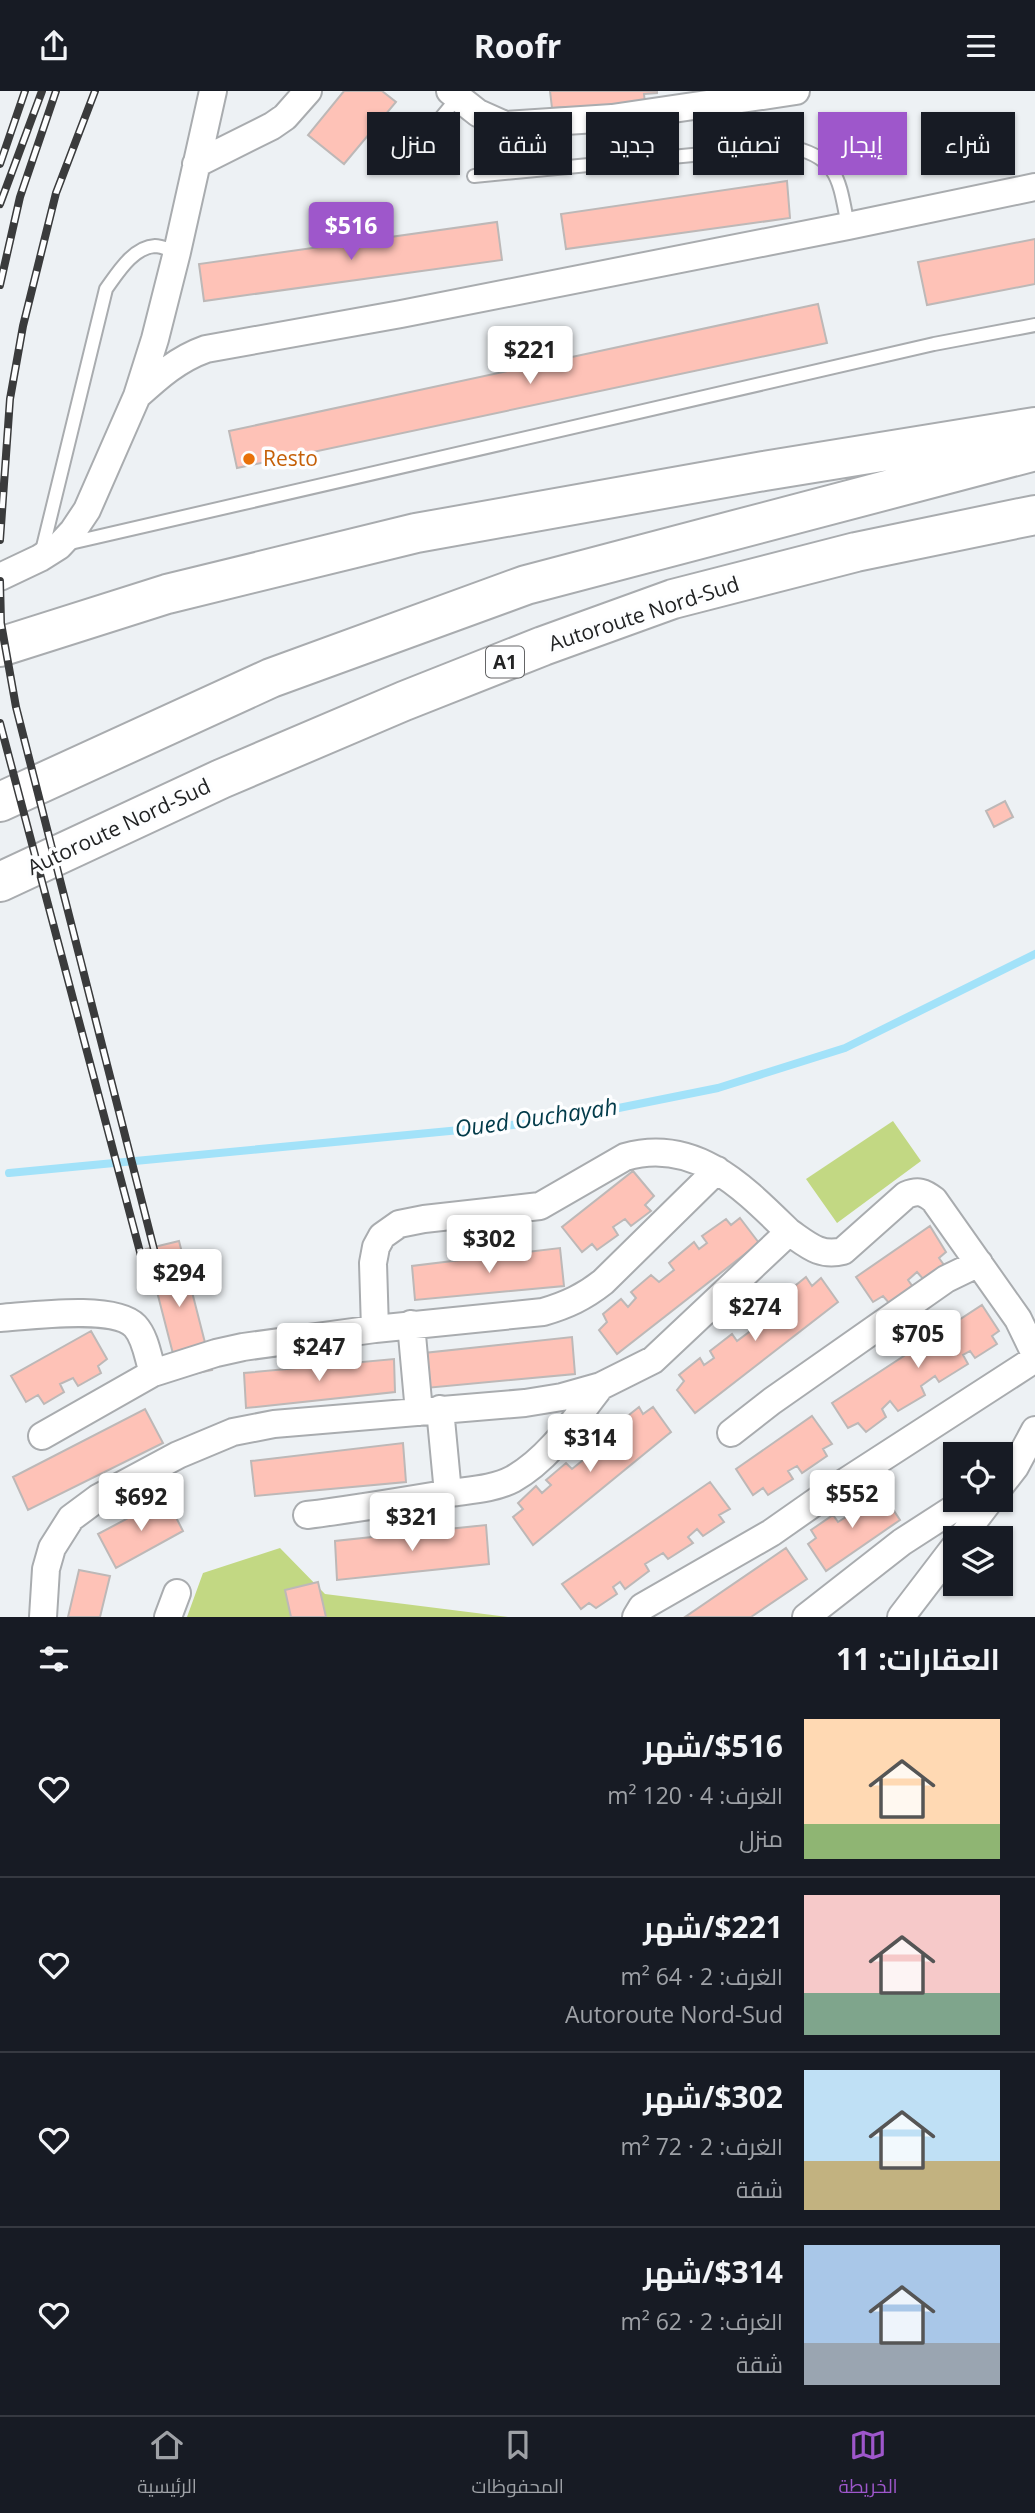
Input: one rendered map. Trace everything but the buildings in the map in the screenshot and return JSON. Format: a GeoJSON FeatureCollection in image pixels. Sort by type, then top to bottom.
{"type":"FeatureCollection","features":[{"type":"Feature","properties":{"kind":"highway"},"geometry":{"type":"LineString","coordinates":[[0,647],[167,594],[416,533],[750,473],[1035,427]]}},
{"type":"Feature","properties":{"kind":"highway"},"geometry":{"type":"LineString","coordinates":[[0,802],[271,677],[526,585],[1035,451]]}},
{"type":"Feature","properties":{"kind":"highway","name":"Autoroute Nord-Sud"},"geometry":{"type":"LineString","coordinates":[[0,882],[221,779],[392,707],[543,646],[674,599],[856,552],[1035,515]]}},
{"type":"Feature","properties":{"kind":"street"},"geometry":{"type":"LineString","coordinates":[[0,577],[50,552],[74,531],[87,510],[137,395],[155,339],[213,91]]}},
{"type":"Feature","properties":{"kind":"street"},"geometry":{"type":"LineString","coordinates":[[196,164],[272,127],[309,91]]}},
{"type":"Feature","properties":{"kind":"street"},"geometry":{"type":"LineString","coordinates":[[458,93],[478,113],[505,125],[612,118],[796,91]]}},
{"type":"Feature","properties":{"kind":"street"},"geometry":{"type":"LineString","coordinates":[[137,395],[169,366],[206,349],[401,314],[1035,187]]}},
{"type":"Feature","properties":{"kind":"street"},"geometry":{"type":"LineString","coordinates":[[375,1329],[372,1282],[376,1247],[382,1236],[400,1224],[461,1214],[540,1206],[625,1157],[639,1153],[653,1151],[693,1157],[717,1170],[759,1202],[789,1232],[816,1250],[832,1254],[844,1251],[906,1195],[919,1192],[934,1200],[1018,1319],[1035,1356],[771,1533],[642,1607],[636,1617]]}},
{"type":"Feature","properties":{"kind":"street"},"geometry":{"type":"LineString","coordinates":[[42,1436],[153,1373],[243,1347],[411,1324],[543,1311],[568,1305],[589,1294],[603,1282],[717,1170]]}},
{"type":"Feature","properties":{"kind":"street"},"geometry":{"type":"LineString","coordinates":[[43,1617],[46,1570],[52,1548],[62,1529],[71,1518],[98,1499],[149,1469],[233,1432],[274,1424],[525,1403],[562,1397],[601,1386],[653,1360],[789,1232]]}},
{"type":"Feature","properties":{"kind":"street"},"geometry":{"type":"LineString","coordinates":[[730,1433],[946,1279],[979,1262]]}},
{"type":"Feature","properties":{"kind":"street"},"geometry":{"type":"LineString","coordinates":[[0,1318],[95,1312],[113,1315],[134,1325],[141,1335],[153,1373]]}},
{"type":"Feature","properties":{"kind":"street"},"geometry":{"type":"LineString","coordinates":[[411,1324],[448,1493]]}},
{"type":"Feature","properties":{"kind":"street"},"geometry":{"type":"LineString","coordinates":[[307,1515],[383,1505],[493,1486],[511,1480],[555,1444],[601,1386]]}},
{"type":"Feature","properties":{"kind":"street"},"geometry":{"type":"LineString","coordinates":[[1013,1465],[1035,1430]]}},
{"type":"Feature","properties":{"kind":"street"},"geometry":{"type":"LineString","coordinates":[[820,1612],[902,1542],[948,1512]]}},
{"type":"Feature","properties":{"kind":"street"},"geometry":{"type":"LineString","coordinates":[[970,1526],[981,1512]]}},
{"type":"Feature","properties":{"kind":"street"},"geometry":{"type":"LineString","coordinates":[[901,1617],[943,1562]]}},
{"type":"Feature","properties":{"kind":"lane"},"geometry":{"type":"LineString","coordinates":[[444,112],[458,93]]}},
{"type":"Feature","properties":{"kind":"lane"},"geometry":{"type":"LineString","coordinates":[[474,176],[786,146],[818,155],[832,169],[841,186],[848,226]]}},
{"type":"Feature","properties":{"kind":"lane"},"geometry":{"type":"LineString","coordinates":[[177,252],[154,246],[135,254],[106,289],[50,552],[934,344],[1035,325]]}},
{"type":"Feature","properties":{"kind":"green space"},"geometry":{"type":"Polygon","coordinates":[[[893,1121],[921,1161],[837,1223],[806,1179],[893,1121]]]}},
{"type":"Feature","properties":{"kind":"green space"},"geometry":{"type":"Polygon","coordinates":[[[280,1548],[325,1594],[508,1617],[187,1617],[203,1573],[280,1548]]]}},
{"type":"Feature","properties":{"kind":"waterway","name":"Oued Ouchayah"},"geometry":{"type":"LineString","coordinates":[[9,1173],[554,1121],[718,1088],[845,1048],[1035,954]]}},
{"type":"Feature","properties":{"kind":"railway"},"geometry":{"type":"LineString","coordinates":[[0,164],[25,91]]}},
{"type":"Feature","properties":{"kind":"railway"},"geometry":{"type":"LineString","coordinates":[[0,204],[42,91]]}},
{"type":"Feature","properties":{"kind":"railway"},"geometry":{"type":"LineString","coordinates":[[0,285],[20,197],[56,91]]}},
{"type":"Feature","properties":{"kind":"railway"},"geometry":{"type":"LineString","coordinates":[[0,540],[10,399],[23,326],[56,193],[95,91]]}},
{"type":"Feature","properties":{"kind":"railway"},"geometry":{"type":"LineString","coordinates":[[0,581],[1,623],[16,707],[157,1261]]}},
{"type":"Feature","properties":{"kind":"railway"},"geometry":{"type":"LineString","coordinates":[[0,723],[144,1267]]}},
{"type":"Feature","properties":{"kind":"place","name":"Resto"},"geometry":{"type":"Point","coordinates":[249,459]}}]}
